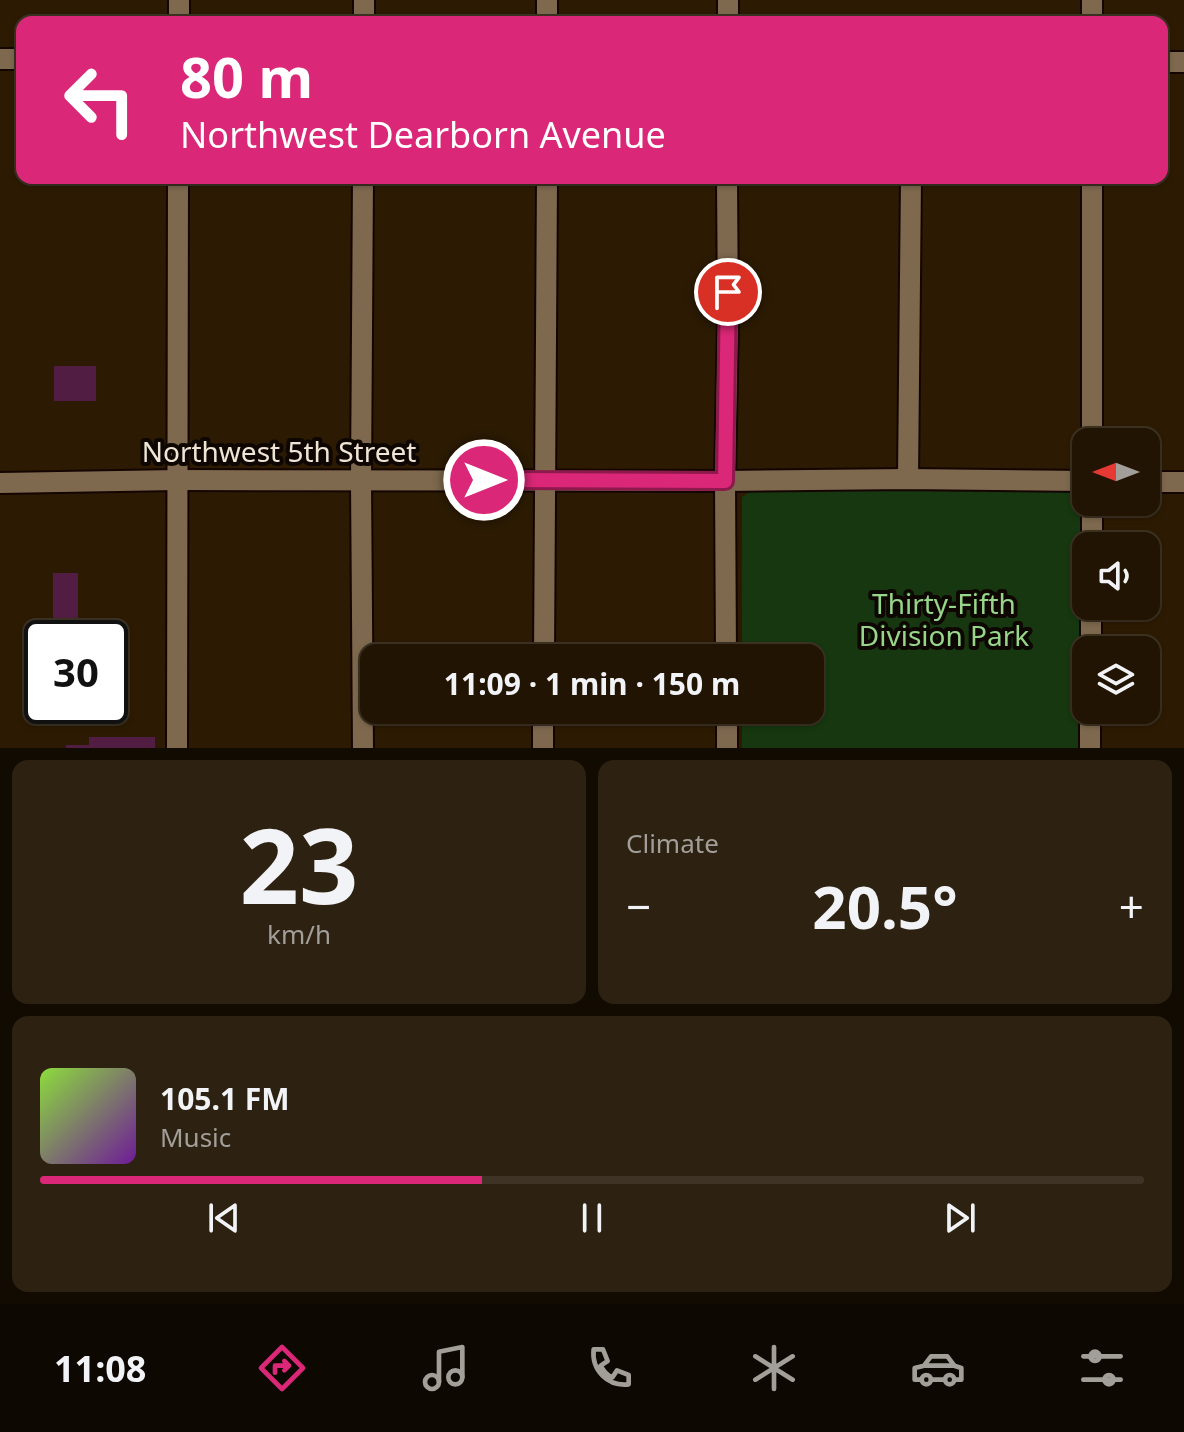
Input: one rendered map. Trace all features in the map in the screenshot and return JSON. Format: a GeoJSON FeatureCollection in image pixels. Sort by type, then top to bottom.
{"type":"FeatureCollection","features":[{"type":"Feature","properties":{"kind":"street"},"geometry":{"type":"LineString","coordinates":[[177,748],[178,184]]}},
{"type":"Feature","properties":{"kind":"street"},"geometry":{"type":"LineString","coordinates":[[363,184],[363,748]]}},
{"type":"Feature","properties":{"kind":"street"},"geometry":{"type":"LineString","coordinates":[[544,644],[547,184]]}},
{"type":"Feature","properties":{"kind":"street"},"geometry":{"type":"LineString","coordinates":[[726,644],[727,184]]}},
{"type":"Feature","properties":{"kind":"street"},"geometry":{"type":"LineString","coordinates":[[908,479],[911,184]]}},
{"type":"Feature","properties":{"kind":"street"},"geometry":{"type":"LineString","coordinates":[[1092,184],[1092,428]]}},
{"type":"Feature","properties":{"kind":"street","name":"Northwest 5th Street"},"geometry":{"type":"LineString","coordinates":[[0,483],[177,480],[1072,481]]}},
{"type":"Feature","properties":{"kind":"street"},"geometry":{"type":"LineString","coordinates":[[1160,482],[1184,482]]}},
{"type":"Feature","properties":{"kind":"street"},"geometry":{"type":"LineString","coordinates":[[543,724],[543,748]]}},
{"type":"Feature","properties":{"kind":"street"},"geometry":{"type":"LineString","coordinates":[[727,724],[727,748]]}},
{"type":"Feature","properties":{"kind":"street"},"geometry":{"type":"LineString","coordinates":[[1090,724],[1090,748]]}},
{"type":"Feature","properties":{"kind":"green space","name":"Thirty-Fifth Division Park"},"geometry":{"type":"Polygon","coordinates":[[[753,490],[1071,492],[1072,516],[1080,516],[1080,532],[1072,532],[1072,620],[1080,620],[1080,636],[1072,636],[1072,724],[1080,724],[1080,748],[742,748],[742,724],[824,724],[824,644],[742,644],[742,497],[753,490]]]}},
{"type":"Feature","properties":{"kind":"building"},"geometry":{"type":"Polygon","coordinates":[[[54,366],[96,366],[96,401],[54,401],[54,366]]]}},
{"type":"Feature","properties":{"kind":"building"},"geometry":{"type":"Polygon","coordinates":[[[53,573],[78,573],[78,620],[53,620],[53,573]]]}},
{"type":"Feature","properties":{"kind":"building"},"geometry":{"type":"Polygon","coordinates":[[[57,724],[78,724],[78,726],[57,724]]]}},
{"type":"Feature","properties":{"kind":"building"},"geometry":{"type":"Polygon","coordinates":[[[89,737],[155,737],[155,748],[66,748],[66,745],[89,745],[89,737]]]}},
{"type":"Feature","properties":{"kind":"route"},"geometry":{"type":"LineString","coordinates":[[484,480],[725,481],[728,292]]}}]}
